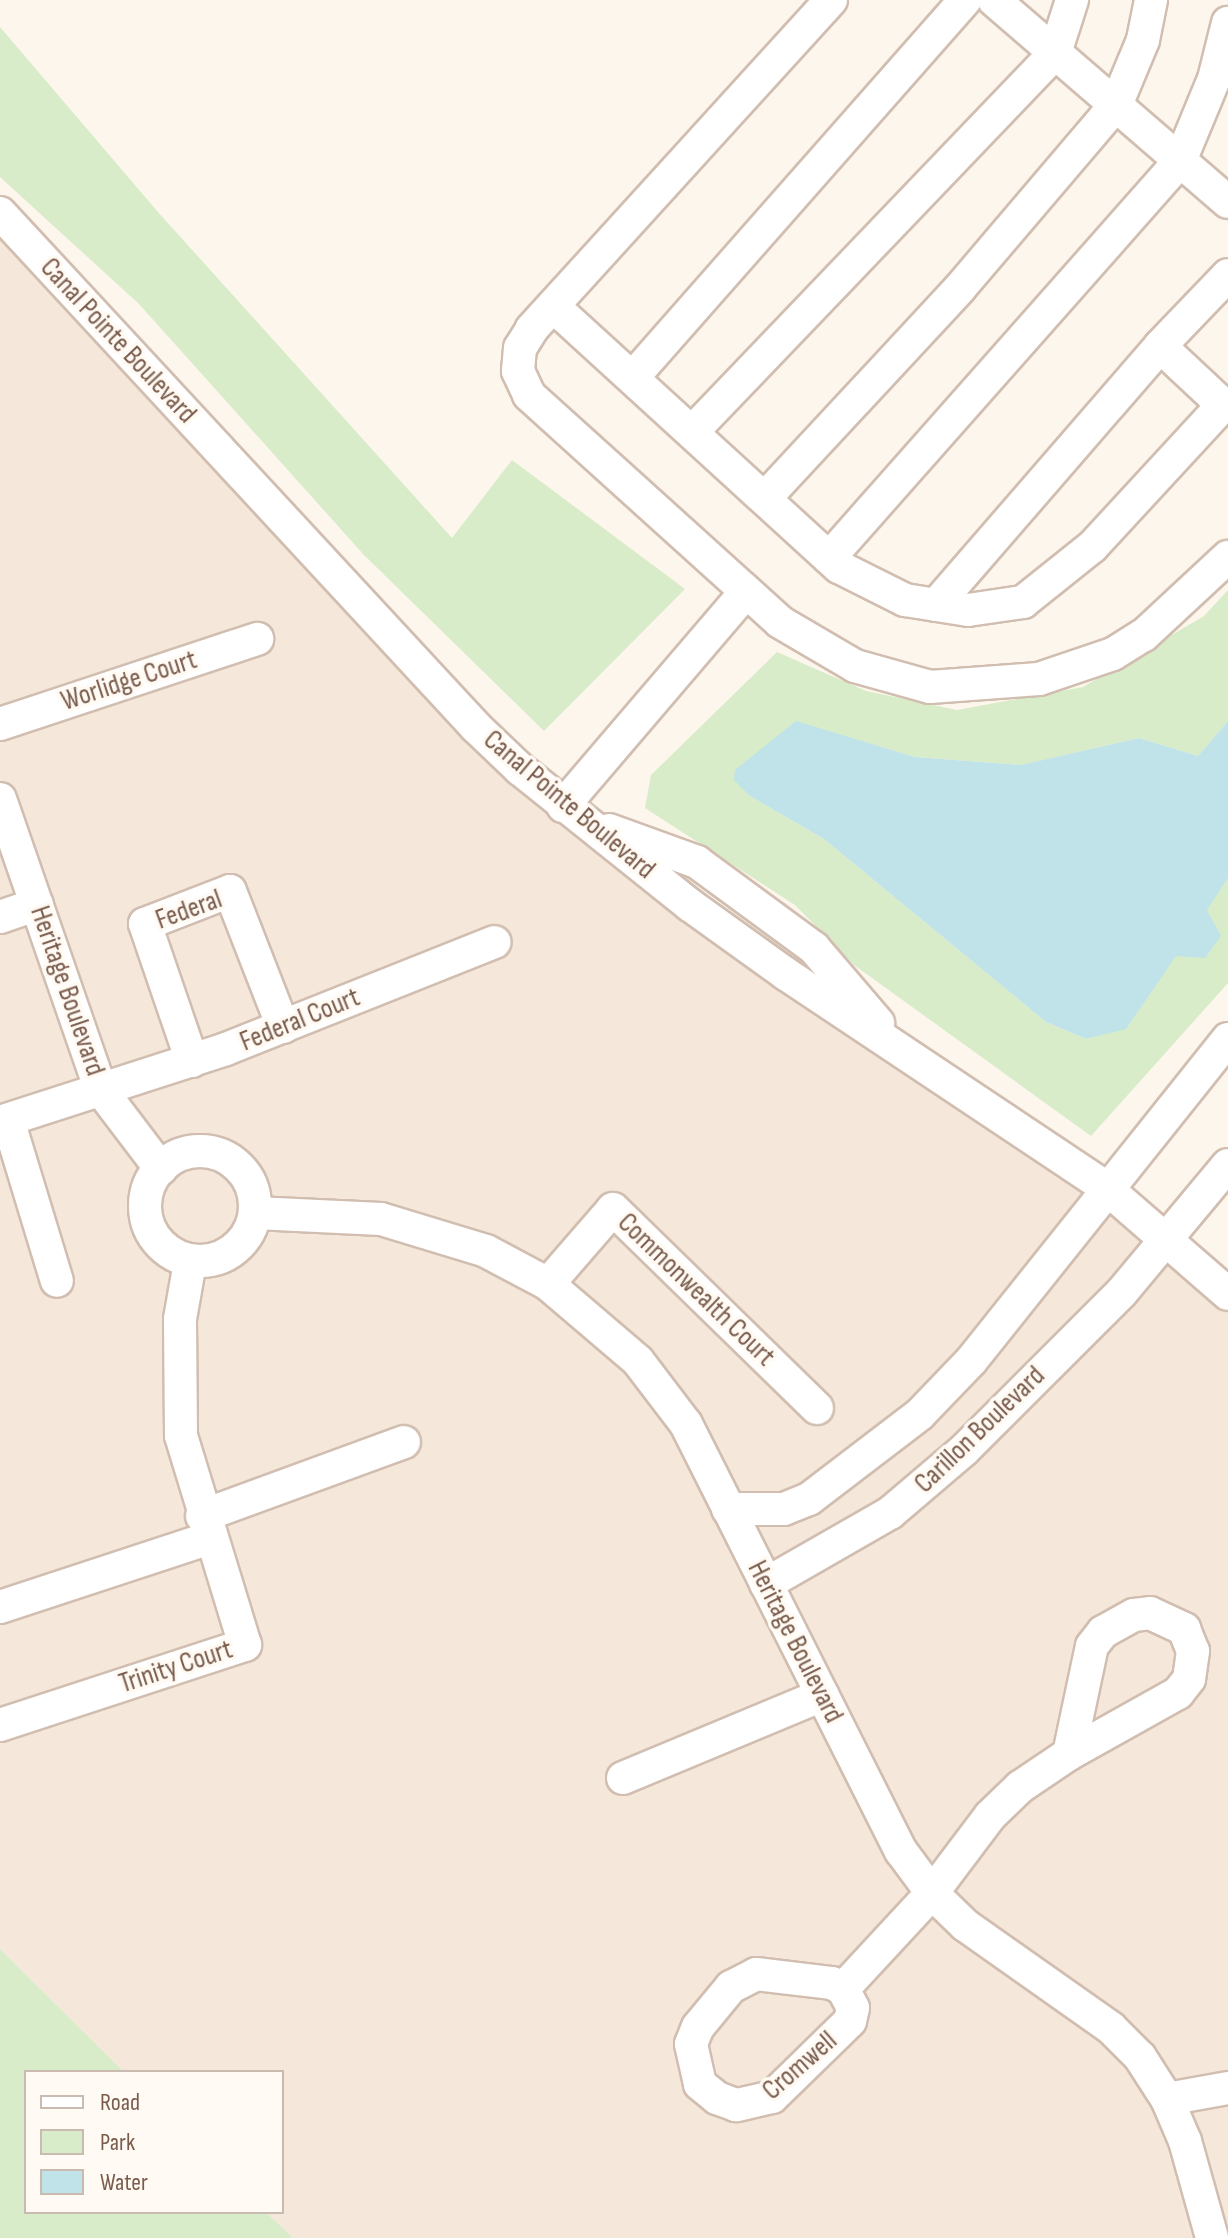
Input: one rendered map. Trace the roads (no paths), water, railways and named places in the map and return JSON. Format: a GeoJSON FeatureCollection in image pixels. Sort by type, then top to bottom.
{"type":"FeatureCollection","features":[{"type":"Feature","properties":{"kind":"street"},"geometry":{"type":"LineString","coordinates":[[831,0],[553,306],[520,348],[518,371],[529,395],[744,594],[780,622],[855,666],[930,687],[1003,686],[1085,667],[1144,635],[1228,557]]}},
{"type":"Feature","properties":{"kind":"street"},"geometry":{"type":"LineString","coordinates":[[634,376],[965,0]]}},
{"type":"Feature","properties":{"kind":"street"},"geometry":{"type":"LineString","coordinates":[[994,0],[1228,202]]}},
{"type":"Feature","properties":{"kind":"street"},"geometry":{"type":"LineString","coordinates":[[693,431],[1055,53],[1072,0]]}},
{"type":"Feature","properties":{"kind":"street"},"geometry":{"type":"LineString","coordinates":[[765,498],[960,288],[1116,105],[1143,40],[1151,0]]}},
{"type":"Feature","properties":{"kind":"street"},"geometry":{"type":"LineString","coordinates":[[829,558],[1180,161],[1214,79],[1228,23]]}},
{"type":"Feature","properties":{"kind":"street","name":"Canal Pointe Boulevard"},"geometry":{"type":"LineString","coordinates":[[0,213],[476,727],[572,812],[690,905],[1105,1187],[1228,1294]]}},
{"type":"Feature","properties":{"kind":"street"},"geometry":{"type":"LineString","coordinates":[[936,605],[1160,346],[1228,275]]}},
{"type":"Feature","properties":{"kind":"street"},"geometry":{"type":"LineString","coordinates":[[553,306],[634,376],[829,558],[905,600],[968,610],[1023,602],[1092,547],[1223,405],[1160,346]]}},
{"type":"Feature","properties":{"kind":"street"},"geometry":{"type":"LineString","coordinates":[[572,812],[744,594]]}},
{"type":"Feature","properties":{"kind":"street","name":"Worlidge Court"},"geometry":{"type":"LineString","coordinates":[[0,724],[257,639]]}},
{"type":"Feature","properties":{"kind":"street","name":"Heritage Boulevard"},"geometry":{"type":"LineString","coordinates":[[0,799],[101,1090],[161,1169]]}},
{"type":"Feature","properties":{"kind":"street","name":"Federal"},"geometry":{"type":"LineString","coordinates":[[192,1061],[145,924],[230,891],[283,1027]]}},
{"type":"Feature","properties":{"kind":"street"},"geometry":{"type":"LineString","coordinates":[[0,917],[37,904]]}},
{"type":"Feature","properties":{"kind":"street","name":"Federal Court"},"geometry":{"type":"LineString","coordinates":[[4,1121],[192,1061],[495,942]]}},
{"type":"Feature","properties":{"kind":"street","name":"Carillon Boulevard"},"geometry":{"type":"LineString","coordinates":[[728,1509],[784,1509],[809,1499],[920,1414],[971,1361],[1105,1187],[1228,1039]]}},
{"type":"Feature","properties":{"kind":"street"},"geometry":{"type":"LineString","coordinates":[[4,1121],[57,1281]]}},
{"type":"Feature","properties":{"kind":"street"},"geometry":{"type":"LineString","coordinates":[[189,1151],[230,1159],[245,1173],[255,1213],[247,1237],[232,1252],[190,1262],[160,1245],[147,1225],[148,1185],[161,1169],[189,1151]]}},
{"type":"Feature","properties":{"kind":"street","name":"Carillon Boulevard"},"geometry":{"type":"LineString","coordinates":[[766,1584],[890,1513],[964,1450],[1122,1292],[1228,1165]]}},
{"type":"Feature","properties":{"kind":"street","name":"Commonwealth Court"},"geometry":{"type":"LineString","coordinates":[[548,1284],[613,1209],[817,1408]]}},
{"type":"Feature","properties":{"kind":"street","name":"Heritage Boulevard"},"geometry":{"type":"LineString","coordinates":[[255,1213],[318,1212],[434,1231],[486,1251],[548,1284],[638,1361],[686,1424],[901,1851],[932,1893],[965,1925],[1111,2028],[1140,2057],[1167,2099],[1212,2238]]}},
{"type":"Feature","properties":{"kind":"street","name":"Trinity Court"},"geometry":{"type":"LineString","coordinates":[[0,1725],[245,1645],[206,1527],[181,1436],[177,1385],[180,1319],[190,1262]]}},
{"type":"Feature","properties":{"kind":"street"},"geometry":{"type":"LineString","coordinates":[[0,1607],[206,1527],[404,1442]]}},
{"type":"Feature","properties":{"kind":"street"},"geometry":{"type":"LineString","coordinates":[[843,1989],[932,1893],[990,1816],[1020,1787],[1069,1754],[1178,1693],[1194,1664],[1184,1629],[1150,1613],[1134,1615],[1103,1632],[1089,1656],[1069,1754]]}},
{"type":"Feature","properties":{"kind":"street"},"geometry":{"type":"LineString","coordinates":[[623,1778],[822,1695]]}},
{"type":"Feature","properties":{"kind":"street","name":"Cromwell"},"geometry":{"type":"LineString","coordinates":[[756,1974],[832,1983],[843,1989],[853,2008],[850,2021],[772,2097],[736,2105],[717,2098],[700,2084],[691,2044],[698,2027],[739,1980],[756,1974]]}},
{"type":"Feature","properties":{"kind":"street"},"geometry":{"type":"LineString","coordinates":[[1167,2099],[1228,2088]]}},
{"type":"Feature","properties":{"kind":"water"},"geometry":{"type":"Polygon","coordinates":[[[796,721],[915,757],[1021,765],[1139,738],[1198,756],[1228,721],[1228,878],[1207,910],[1221,936],[1205,958],[1176,956],[1126,1029],[1086,1039],[1046,1022],[824,839],[750,796],[734,780],[735,770],[796,721]]]}}]}
